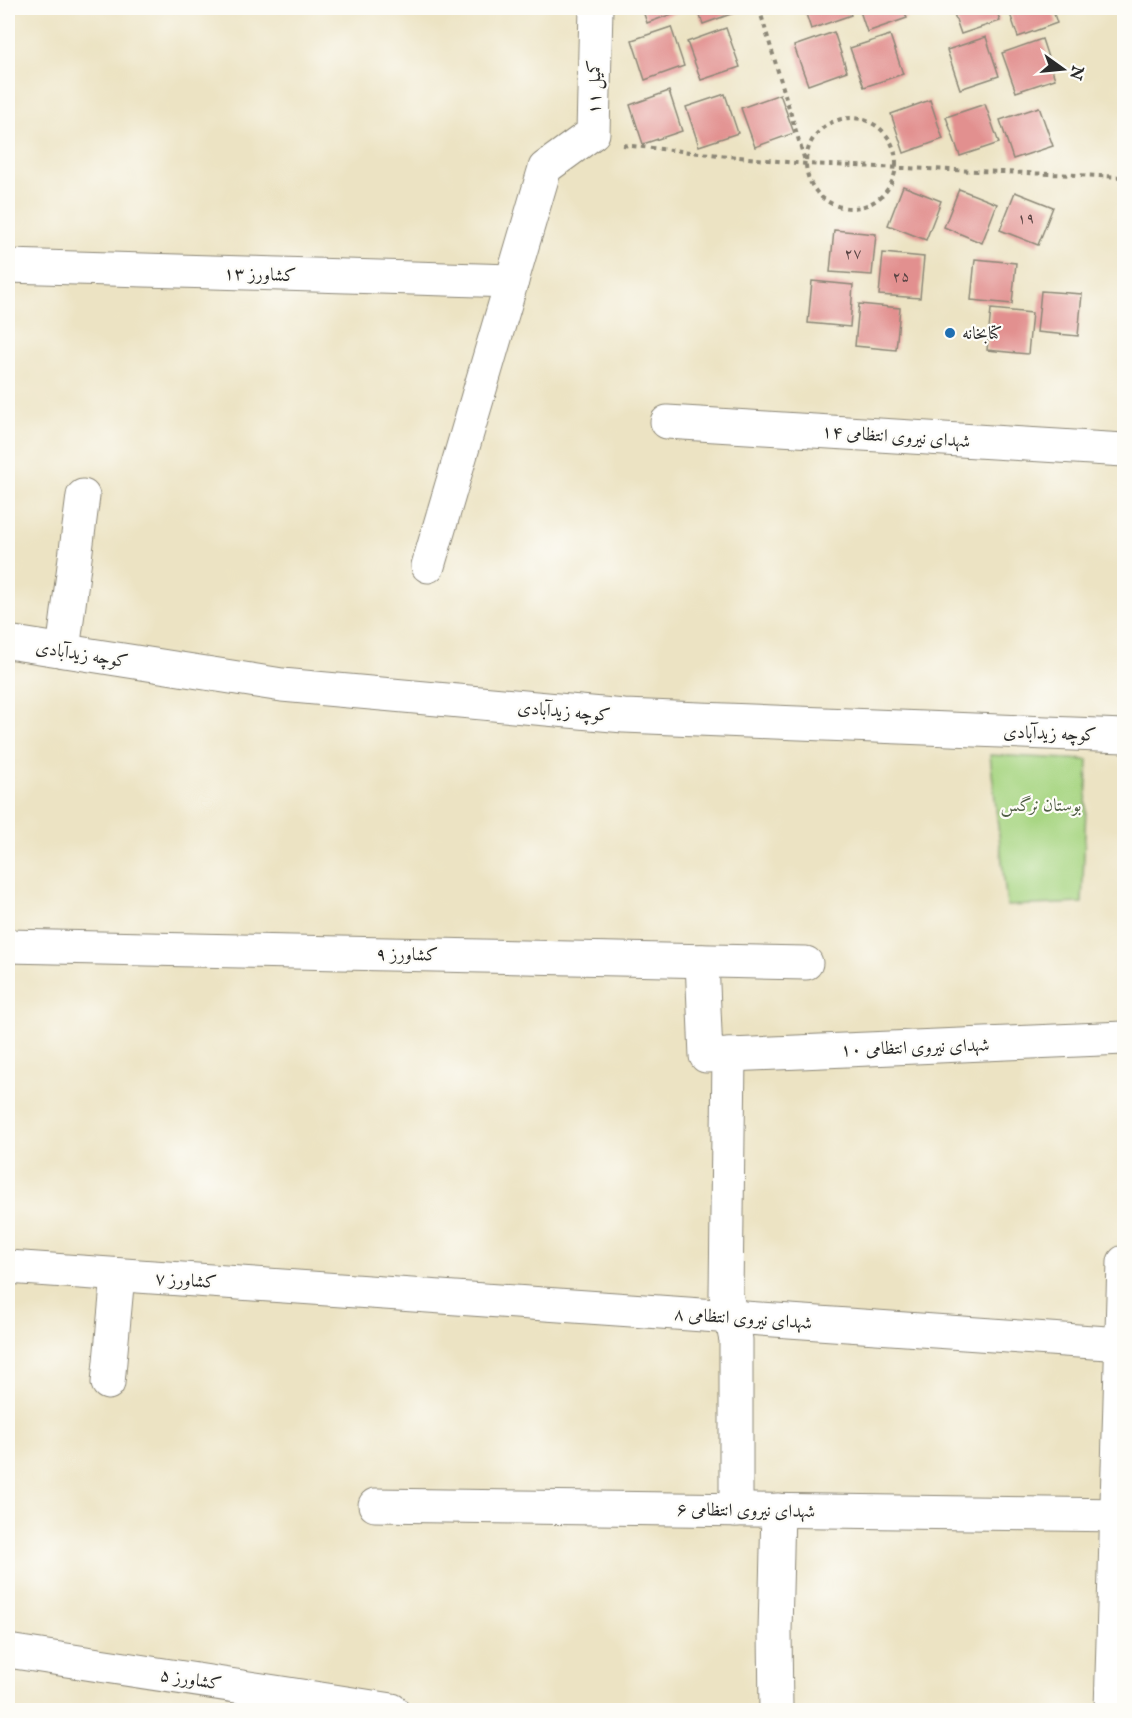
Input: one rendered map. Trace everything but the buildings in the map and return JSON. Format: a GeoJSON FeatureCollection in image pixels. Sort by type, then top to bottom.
{"type":"FeatureCollection","features":[{"type":"Feature","properties":{"kind":"street","name":"کمیل ۱۱"},"geometry":{"type":"LineString","coordinates":[[428,566],[545,168],[594,133],[596,8]]}},
{"type":"Feature","properties":{"kind":"street","name":"کشاورز ۱۳"},"geometry":{"type":"LineString","coordinates":[[8,266],[512,280]]}},
{"type":"Feature","properties":{"kind":"street","name":"شهدای نیروی انتظامی ۱۴"},"geometry":{"type":"LineString","coordinates":[[667,422],[1125,450]]}},
{"type":"Feature","properties":{"kind":"street"},"geometry":{"type":"LineString","coordinates":[[63,651],[83,496]]}},
{"type":"Feature","properties":{"kind":"street","name":"کوچه زیدآبادی"},"geometry":{"type":"LineString","coordinates":[[8,642],[282,685],[624,716],[1125,736]]}},
{"type":"Feature","properties":{"kind":"street","name":"کشاورز ۹"},"geometry":{"type":"LineString","coordinates":[[8,946],[806,963]]}},
{"type":"Feature","properties":{"kind":"street"},"geometry":{"type":"LineString","coordinates":[[702,961],[717,1055],[726,1294],[736,1340],[736,1510]]}},
{"type":"Feature","properties":{"kind":"street","name":"شهدای نیروی انتظامی ۱۰"},"geometry":{"type":"LineString","coordinates":[[717,1055],[1125,1038]]}},
{"type":"Feature","properties":{"kind":"street"},"geometry":{"type":"LineString","coordinates":[[1111,1710],[1121,1515],[1125,1262]]}},
{"type":"Feature","properties":{"kind":"street","name":"کشاورز ۷"},"geometry":{"type":"LineString","coordinates":[[8,1267],[365,1292]]}},
{"type":"Feature","properties":{"kind":"street"},"geometry":{"type":"LineString","coordinates":[[108,1383],[118,1275]]}},
{"type":"Feature","properties":{"kind":"street","name":"شهدای نیروی انتظامی ۸"},"geometry":{"type":"LineString","coordinates":[[365,1292],[1122,1344]]}},
{"type":"Feature","properties":{"kind":"street","name":"شهدای نیروی انتظامی ۶"},"geometry":{"type":"LineString","coordinates":[[375,1505],[1121,1515]]}},
{"type":"Feature","properties":{"kind":"street"},"geometry":{"type":"LineString","coordinates":[[776,1710],[778,1510]]}},
{"type":"Feature","properties":{"kind":"street","name":"کشاورز ۵"},"geometry":{"type":"LineString","coordinates":[[8,1651],[380,1710]]}},
{"type":"Feature","properties":{"kind":"path"},"geometry":{"type":"LineString","coordinates":[[759,8],[808,175],[817,193],[834,205],[854,208],[864,206],[882,195],[889,187],[896,168],[896,157],[887,136],[879,128],[859,118],[836,120],[817,133],[807,153],[806,164]]}},
{"type":"Feature","properties":{"kind":"path"},"geometry":{"type":"LineString","coordinates":[[594,133],[610,144],[806,164],[1125,177]]}},
{"type":"Feature","properties":{"kind":"green space","name":"بوستان نرگس"},"geometry":{"type":"Polygon","coordinates":[[[990,755],[1088,760],[1082,903],[1007,906],[990,755]]]}},
{"type":"Feature","properties":{"kind":"place","name":"کتابخانه"},"geometry":{"type":"Point","coordinates":[950,333]}}]}
